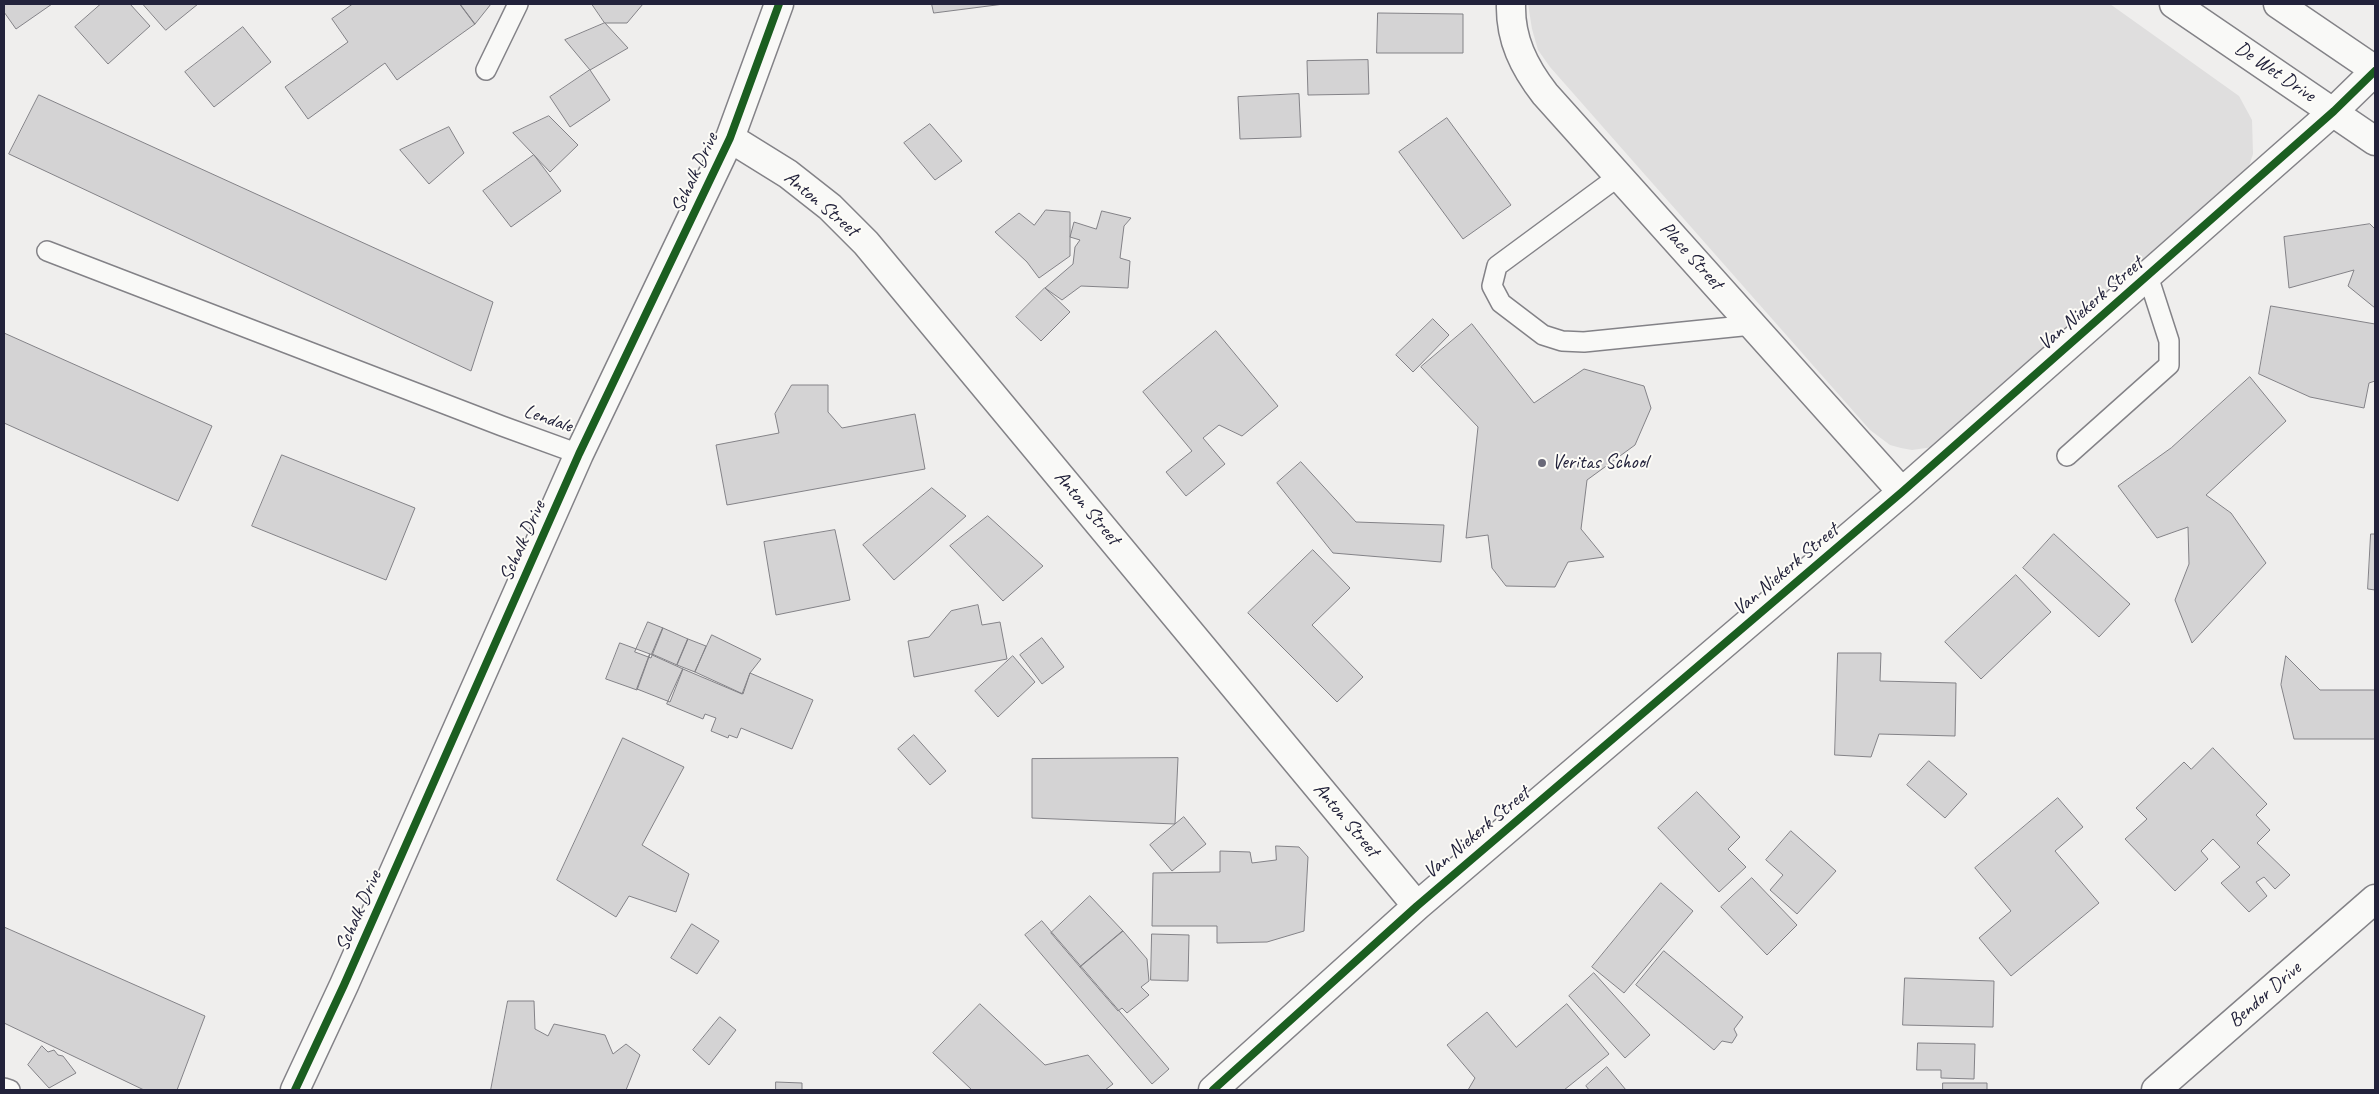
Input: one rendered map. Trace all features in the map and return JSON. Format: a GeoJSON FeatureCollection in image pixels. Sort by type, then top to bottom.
{"type":"FeatureCollection","features":[{"type":"Feature","properties":{"kind":"street","name":"Schalk Drive"},"geometry":{"type":"LineString","coordinates":[[295,1090],[344,985],[580,454],[730,138],[779,4]]}},
{"type":"Feature","properties":{"kind":"street","name":"Place Street"},"geometry":{"type":"LineString","coordinates":[[1511,4],[1513,32],[1529,73],[1902,492]]}},
{"type":"Feature","properties":{"kind":"street","name":"De Wet Drive"},"geometry":{"type":"LineString","coordinates":[[2174,4],[2375,140]]}},
{"type":"Feature","properties":{"kind":"street"},"geometry":{"type":"LineString","coordinates":[[2278,4],[2375,70]]}},
{"type":"Feature","properties":{"kind":"street","name":"Van Niekerk Street"},"geometry":{"type":"LineString","coordinates":[[1213,1090],[1417,906],[1902,492],[2334,111],[2375,70]]}},
{"type":"Feature","properties":{"kind":"street","name":"Anton Street"},"geometry":{"type":"LineString","coordinates":[[730,138],[788,174],[830,207],[866,243],[1417,906]]}},
{"type":"Feature","properties":{"kind":"street","name":"Bendor Drive"},"geometry":{"type":"LineString","coordinates":[[2156,1090],[2375,899]]}},
{"type":"Feature","properties":{"kind":"lane"},"geometry":{"type":"LineString","coordinates":[[486,70],[518,4]]}},
{"type":"Feature","properties":{"kind":"lane"},"geometry":{"type":"LineString","coordinates":[[1619,176],[1497,266],[1492,286],[1501,303],[1543,335],[1562,341],[1584,342],[1752,325]]}},
{"type":"Feature","properties":{"kind":"lane","name":"Lendale"},"geometry":{"type":"LineString","coordinates":[[47,251],[502,426],[580,454]]}},
{"type":"Feature","properties":{"kind":"lane"},"geometry":{"type":"LineString","coordinates":[[2067,456],[2169,365],[2169,341],[2148,276]]}},
{"type":"Feature","properties":{"kind":"lane"},"geometry":{"type":"LineString","coordinates":[[4,1088],[10,1090]]}},
{"type":"Feature","properties":{"kind":"shaded area"},"geometry":{"type":"Polygon","coordinates":[[[1528,4],[2110,4],[2239,96],[2252,120],[2253,154],[2246,175],[1933,447],[1912,450],[1901,448],[1890,445],[1870,430],[1550,67],[1538,50],[1528,4]]]}},
{"type":"Feature","properties":{"kind":"building"},"geometry":{"type":"Polygon","coordinates":[[[4,4],[52,4],[16,29],[4,12],[4,4]]]}},
{"type":"Feature","properties":{"kind":"building"},"geometry":{"type":"Polygon","coordinates":[[[101,4],[130,4],[150,26],[108,64],[75,27],[101,4]]]}},
{"type":"Feature","properties":{"kind":"building"},"geometry":{"type":"Polygon","coordinates":[[[143,4],[198,4],[166,30],[143,4]]]}},
{"type":"Feature","properties":{"kind":"building"},"geometry":{"type":"Polygon","coordinates":[[[353,4],[460,4],[475,24],[397,80],[385,63],[308,119],[285,87],[348,42],[332,19],[353,4]]]}},
{"type":"Feature","properties":{"kind":"building"},"geometry":{"type":"Polygon","coordinates":[[[460,4],[491,4],[475,24],[460,4]]]}},
{"type":"Feature","properties":{"kind":"building"},"geometry":{"type":"Polygon","coordinates":[[[592,4],[643,4],[627,23],[605,23],[592,4]]]}},
{"type":"Feature","properties":{"kind":"building"},"geometry":{"type":"Polygon","coordinates":[[[932,4],[1004,4],[934,13],[932,4]]]}},
{"type":"Feature","properties":{"kind":"building"},"geometry":{"type":"Polygon","coordinates":[[[1378,13],[1463,14],[1463,53],[1377,53],[1378,13]]]}},
{"type":"Feature","properties":{"kind":"building"},"geometry":{"type":"Polygon","coordinates":[[[605,23],[628,48],[590,70],[565,40],[605,23]]]}},
{"type":"Feature","properties":{"kind":"building"},"geometry":{"type":"Polygon","coordinates":[[[243,27],[271,62],[214,107],[185,72],[243,27]]]}},
{"type":"Feature","properties":{"kind":"building"},"geometry":{"type":"Polygon","coordinates":[[[1368,60],[1369,94],[1308,95],[1307,61],[1368,60]]]}},
{"type":"Feature","properties":{"kind":"building"},"geometry":{"type":"Polygon","coordinates":[[[590,70],[610,100],[570,127],[550,97],[590,70]]]}},
{"type":"Feature","properties":{"kind":"building"},"geometry":{"type":"Polygon","coordinates":[[[1299,94],[1301,137],[1240,139],[1238,97],[1299,94]]]}},
{"type":"Feature","properties":{"kind":"building"},"geometry":{"type":"Polygon","coordinates":[[[39,95],[493,302],[471,371],[9,154],[39,95]]]}},
{"type":"Feature","properties":{"kind":"building"},"geometry":{"type":"Polygon","coordinates":[[[549,116],[578,145],[550,172],[513,133],[549,116]]]}},
{"type":"Feature","properties":{"kind":"building"},"geometry":{"type":"Polygon","coordinates":[[[1447,118],[1511,205],[1463,239],[1399,152],[1447,118]]]}},
{"type":"Feature","properties":{"kind":"building"},"geometry":{"type":"Polygon","coordinates":[[[930,124],[962,161],[935,180],[904,143],[930,124]]]}},
{"type":"Feature","properties":{"kind":"building"},"geometry":{"type":"Polygon","coordinates":[[[449,127],[464,153],[429,184],[400,150],[449,127]]]}},
{"type":"Feature","properties":{"kind":"building"},"geometry":{"type":"Polygon","coordinates":[[[534,155],[561,191],[511,227],[483,191],[534,155]]]}},
{"type":"Feature","properties":{"kind":"building"},"geometry":{"type":"Polygon","coordinates":[[[1046,210],[1070,212],[1070,256],[1039,278],[1027,262],[995,232],[1019,213],[1034,225],[1046,210]]]}},
{"type":"Feature","properties":{"kind":"building"},"geometry":{"type":"Polygon","coordinates":[[[1102,211],[1131,218],[1124,226],[1120,258],[1130,261],[1128,288],[1081,286],[1062,300],[1045,288],[1073,264],[1075,247],[1080,240],[1070,237],[1074,222],[1096,229],[1102,211]]]}},
{"type":"Feature","properties":{"kind":"building"},"geometry":{"type":"Polygon","coordinates":[[[2370,224],[2375,229],[2375,308],[2348,286],[2354,270],[2289,288],[2284,237],[2370,224]]]}},
{"type":"Feature","properties":{"kind":"building"},"geometry":{"type":"Polygon","coordinates":[[[1045,288],[1070,312],[1041,341],[1016,317],[1045,288]]]}},
{"type":"Feature","properties":{"kind":"building"},"geometry":{"type":"Polygon","coordinates":[[[2271,306],[2375,324],[2375,381],[2369,383],[2364,408],[2310,397],[2259,374],[2271,306]]]}},
{"type":"Feature","properties":{"kind":"building"},"geometry":{"type":"Polygon","coordinates":[[[1433,319],[1449,335],[1413,372],[1396,355],[1433,319]]]}},
{"type":"Feature","properties":{"kind":"building","name":"Veritas School"},"geometry":{"type":"Polygon","coordinates":[[[1472,324],[1534,403],[1584,369],[1644,386],[1651,408],[1635,445],[1587,480],[1581,529],[1604,557],[1568,562],[1555,587],[1506,586],[1492,568],[1488,535],[1466,538],[1478,427],[1421,367],[1472,324]]]}},
{"type":"Feature","properties":{"kind":"building"},"geometry":{"type":"Polygon","coordinates":[[[1216,331],[1278,406],[1242,436],[1219,425],[1203,438],[1225,464],[1186,496],[1166,472],[1192,451],[1143,392],[1216,331]]]}},
{"type":"Feature","properties":{"kind":"building"},"geometry":{"type":"Polygon","coordinates":[[[4,333],[212,426],[178,501],[4,423],[4,333]]]}},
{"type":"Feature","properties":{"kind":"building"},"geometry":{"type":"Polygon","coordinates":[[[2250,377],[2286,421],[2206,495],[2231,513],[2266,563],[2192,643],[2175,600],[2189,564],[2188,527],[2157,538],[2118,486],[2171,448],[2250,377]]]}},
{"type":"Feature","properties":{"kind":"building"},"geometry":{"type":"Polygon","coordinates":[[[792,385],[828,385],[828,412],[842,428],[915,414],[925,469],[727,505],[716,445],[779,433],[775,414],[792,385]]]}},
{"type":"Feature","properties":{"kind":"building"},"geometry":{"type":"Polygon","coordinates":[[[282,455],[415,508],[386,580],[252,526],[282,455]]]}},
{"type":"Feature","properties":{"kind":"building"},"geometry":{"type":"Polygon","coordinates":[[[1301,462],[1356,522],[1444,525],[1441,562],[1333,553],[1277,483],[1301,462]]]}},
{"type":"Feature","properties":{"kind":"building"},"geometry":{"type":"Polygon","coordinates":[[[932,488],[966,516],[894,580],[863,545],[932,488]]]}},
{"type":"Feature","properties":{"kind":"building"},"geometry":{"type":"Polygon","coordinates":[[[988,516],[1043,566],[1003,601],[950,546],[988,516]]]}},
{"type":"Feature","properties":{"kind":"building"},"geometry":{"type":"Polygon","coordinates":[[[835,530],[850,600],[776,615],[764,542],[835,530]]]}},
{"type":"Feature","properties":{"kind":"building"},"geometry":{"type":"Polygon","coordinates":[[[2054,534],[2130,604],[2099,637],[2023,568],[2054,534]]]}},
{"type":"Feature","properties":{"kind":"building"},"geometry":{"type":"Polygon","coordinates":[[[2371,534],[2375,534],[2375,590],[2368,589],[2371,534]]]}},
{"type":"Feature","properties":{"kind":"building"},"geometry":{"type":"Polygon","coordinates":[[[1313,550],[1350,588],[1312,625],[1363,677],[1337,702],[1248,613],[1313,550]]]}},
{"type":"Feature","properties":{"kind":"building"},"geometry":{"type":"Polygon","coordinates":[[[2016,575],[2051,612],[1981,679],[1945,642],[2016,575]]]}},
{"type":"Feature","properties":{"kind":"building"},"geometry":{"type":"Polygon","coordinates":[[[978,605],[982,625],[1000,622],[1007,659],[914,677],[908,641],[929,637],[951,611],[978,605]]]}},
{"type":"Feature","properties":{"kind":"building"},"geometry":{"type":"Polygon","coordinates":[[[648,622],[663,628],[651,658],[635,652],[648,622]]]}},
{"type":"Feature","properties":{"kind":"building"},"geometry":{"type":"Polygon","coordinates":[[[663,628],[688,639],[677,665],[652,654],[663,628]]]}},
{"type":"Feature","properties":{"kind":"building"},"geometry":{"type":"Polygon","coordinates":[[[712,635],[761,659],[750,673],[743,694],[695,672],[712,635]]]}},
{"type":"Feature","properties":{"kind":"building"},"geometry":{"type":"Polygon","coordinates":[[[1042,638],[1064,667],[1042,684],[1020,655],[1042,638]]]}},
{"type":"Feature","properties":{"kind":"building"},"geometry":{"type":"Polygon","coordinates":[[[688,639],[706,646],[695,672],[677,665],[688,639]]]}},
{"type":"Feature","properties":{"kind":"building"},"geometry":{"type":"Polygon","coordinates":[[[620,643],[650,654],[637,690],[606,679],[620,643]]]}},
{"type":"Feature","properties":{"kind":"building"},"geometry":{"type":"Polygon","coordinates":[[[1838,653],[1881,653],[1880,681],[1956,683],[1955,736],[1879,734],[1871,757],[1835,755],[1838,653]]]}},
{"type":"Feature","properties":{"kind":"building"},"geometry":{"type":"Polygon","coordinates":[[[650,654],[683,669],[670,702],[637,689],[650,654]]]}},
{"type":"Feature","properties":{"kind":"building"},"geometry":{"type":"Polygon","coordinates":[[[1013,656],[1035,682],[998,717],[975,691],[1013,656]]]}},
{"type":"Feature","properties":{"kind":"building"},"geometry":{"type":"Polygon","coordinates":[[[2286,656],[2320,690],[2375,690],[2375,739],[2294,739],[2281,685],[2286,656]]]}},
{"type":"Feature","properties":{"kind":"building"},"geometry":{"type":"Polygon","coordinates":[[[683,669],[742,694],[750,673],[813,700],[792,749],[741,728],[737,738],[729,735],[728,738],[711,731],[716,718],[705,714],[703,719],[667,704],[683,669]]]}},
{"type":"Feature","properties":{"kind":"building"},"geometry":{"type":"Polygon","coordinates":[[[914,735],[946,771],[930,785],[898,749],[914,735]]]}},
{"type":"Feature","properties":{"kind":"building"},"geometry":{"type":"Polygon","coordinates":[[[623,738],[684,767],[642,845],[689,874],[676,912],[629,896],[616,917],[557,880],[623,738]]]}},
{"type":"Feature","properties":{"kind":"building"},"geometry":{"type":"Polygon","coordinates":[[[2213,748],[2267,804],[2256,815],[2270,830],[2257,843],[2290,875],[2275,889],[2264,877],[2256,882],[2267,896],[2249,912],[2221,883],[2240,867],[2213,839],[2201,851],[2208,859],[2175,891],[2125,839],[2147,819],[2136,808],[2184,762],[2191,769],[2213,748]]]}},
{"type":"Feature","properties":{"kind":"building"},"geometry":{"type":"Polygon","coordinates":[[[1178,758],[1175,824],[1032,818],[1032,759],[1178,758]]]}},
{"type":"Feature","properties":{"kind":"building"},"geometry":{"type":"Polygon","coordinates":[[[1929,761],[1967,794],[1945,818],[1907,785],[1929,761]]]}},
{"type":"Feature","properties":{"kind":"building"},"geometry":{"type":"Polygon","coordinates":[[[1697,792],[1740,837],[1728,849],[1746,867],[1719,892],[1658,828],[1697,792]]]}},
{"type":"Feature","properties":{"kind":"building"},"geometry":{"type":"Polygon","coordinates":[[[2058,798],[2083,827],[2055,851],[2099,903],[2011,976],[1979,938],[2011,911],[1975,868],[2058,798]]]}},
{"type":"Feature","properties":{"kind":"building"},"geometry":{"type":"Polygon","coordinates":[[[1184,817],[1206,844],[1172,871],[1150,845],[1184,817]]]}},
{"type":"Feature","properties":{"kind":"building"},"geometry":{"type":"Polygon","coordinates":[[[1791,831],[1836,871],[1797,914],[1770,890],[1783,875],[1766,860],[1791,831]]]}},
{"type":"Feature","properties":{"kind":"building"},"geometry":{"type":"Polygon","coordinates":[[[1276,846],[1299,847],[1308,857],[1304,931],[1267,942],[1217,943],[1217,926],[1152,926],[1153,873],[1220,872],[1220,851],[1250,852],[1252,863],[1276,860],[1276,846]]]}},
{"type":"Feature","properties":{"kind":"building"},"geometry":{"type":"Polygon","coordinates":[[[1752,878],[1797,925],[1767,955],[1721,907],[1752,878]]]}},
{"type":"Feature","properties":{"kind":"building"},"geometry":{"type":"Polygon","coordinates":[[[1661,883],[1693,911],[1624,993],[1592,967],[1661,883]]]}},
{"type":"Feature","properties":{"kind":"building"},"geometry":{"type":"Polygon","coordinates":[[[1090,896],[1123,931],[1080,967],[1051,933],[1090,896]]]}},
{"type":"Feature","properties":{"kind":"building"},"geometry":{"type":"Polygon","coordinates":[[[1042,921],[1169,1069],[1152,1084],[1025,935],[1042,921]]]}},
{"type":"Feature","properties":{"kind":"building"},"geometry":{"type":"Polygon","coordinates":[[[692,924],[719,941],[697,974],[671,958],[692,924]]]}},
{"type":"Feature","properties":{"kind":"building"},"geometry":{"type":"Polygon","coordinates":[[[4,927],[205,1016],[177,1090],[144,1090],[4,1023],[4,927]]]}},
{"type":"Feature","properties":{"kind":"building"},"geometry":{"type":"Polygon","coordinates":[[[1123,931],[1147,959],[1149,981],[1141,987],[1149,995],[1127,1013],[1122,1008],[1118,1011],[1080,967],[1123,931]]]}},
{"type":"Feature","properties":{"kind":"building"},"geometry":{"type":"Polygon","coordinates":[[[1152,934],[1189,935],[1188,981],[1151,980],[1152,934]]]}},
{"type":"Feature","properties":{"kind":"building"},"geometry":{"type":"Polygon","coordinates":[[[1664,951],[1743,1017],[1734,1029],[1737,1035],[1732,1043],[1722,1041],[1714,1050],[1636,985],[1664,951]]]}},
{"type":"Feature","properties":{"kind":"building"},"geometry":{"type":"Polygon","coordinates":[[[1594,973],[1650,1035],[1625,1058],[1569,996],[1594,973]]]}},
{"type":"Feature","properties":{"kind":"building"},"geometry":{"type":"Polygon","coordinates":[[[1905,978],[1994,981],[1993,1027],[1903,1025],[1905,978]]]}},
{"type":"Feature","properties":{"kind":"building"},"geometry":{"type":"Polygon","coordinates":[[[508,1001],[534,1001],[535,1029],[548,1036],[554,1024],[605,1035],[613,1054],[626,1044],[640,1055],[626,1090],[491,1090],[508,1001]]]}},
{"type":"Feature","properties":{"kind":"building"},"geometry":{"type":"Polygon","coordinates":[[[980,1004],[1045,1065],[1088,1055],[1113,1084],[1105,1090],[972,1090],[933,1053],[980,1004]]]}},
{"type":"Feature","properties":{"kind":"building"},"geometry":{"type":"Polygon","coordinates":[[[1567,1004],[1609,1054],[1564,1090],[1468,1090],[1475,1078],[1447,1045],[1487,1012],[1516,1047],[1567,1004]]]}},
{"type":"Feature","properties":{"kind":"building"},"geometry":{"type":"Polygon","coordinates":[[[720,1017],[736,1030],[709,1065],[693,1050],[720,1017]]]}},
{"type":"Feature","properties":{"kind":"building"},"geometry":{"type":"Polygon","coordinates":[[[1918,1043],[1975,1044],[1974,1079],[1941,1078],[1941,1070],[1917,1070],[1918,1043]]]}},
{"type":"Feature","properties":{"kind":"building"},"geometry":{"type":"Polygon","coordinates":[[[42,1046],[48,1052],[54,1050],[58,1055],[63,1056],[76,1073],[49,1088],[28,1065],[42,1046]]]}},
{"type":"Feature","properties":{"kind":"building"},"geometry":{"type":"Polygon","coordinates":[[[1607,1067],[1626,1090],[1589,1090],[1586,1086],[1607,1067]]]}},
{"type":"Feature","properties":{"kind":"building"},"geometry":{"type":"Polygon","coordinates":[[[776,1082],[802,1083],[802,1090],[776,1090],[776,1082]]]}},
{"type":"Feature","properties":{"kind":"building"},"geometry":{"type":"Polygon","coordinates":[[[1943,1083],[1987,1083],[1987,1090],[1943,1090],[1943,1083]]]}},
{"type":"Feature","properties":{"kind":"cycle path"},"geometry":{"type":"LineString","coordinates":[[295,1090],[344,985],[579,454],[730,138],[779,4]]}},
{"type":"Feature","properties":{"kind":"cycle path"},"geometry":{"type":"LineString","coordinates":[[1213,1090],[1417,906],[1902,492],[2334,111],[2375,71]]}},
{"type":"Feature","properties":{"kind":"place","name":"Veritas School"},"geometry":{"type":"Point","coordinates":[1542,463]}}]}
